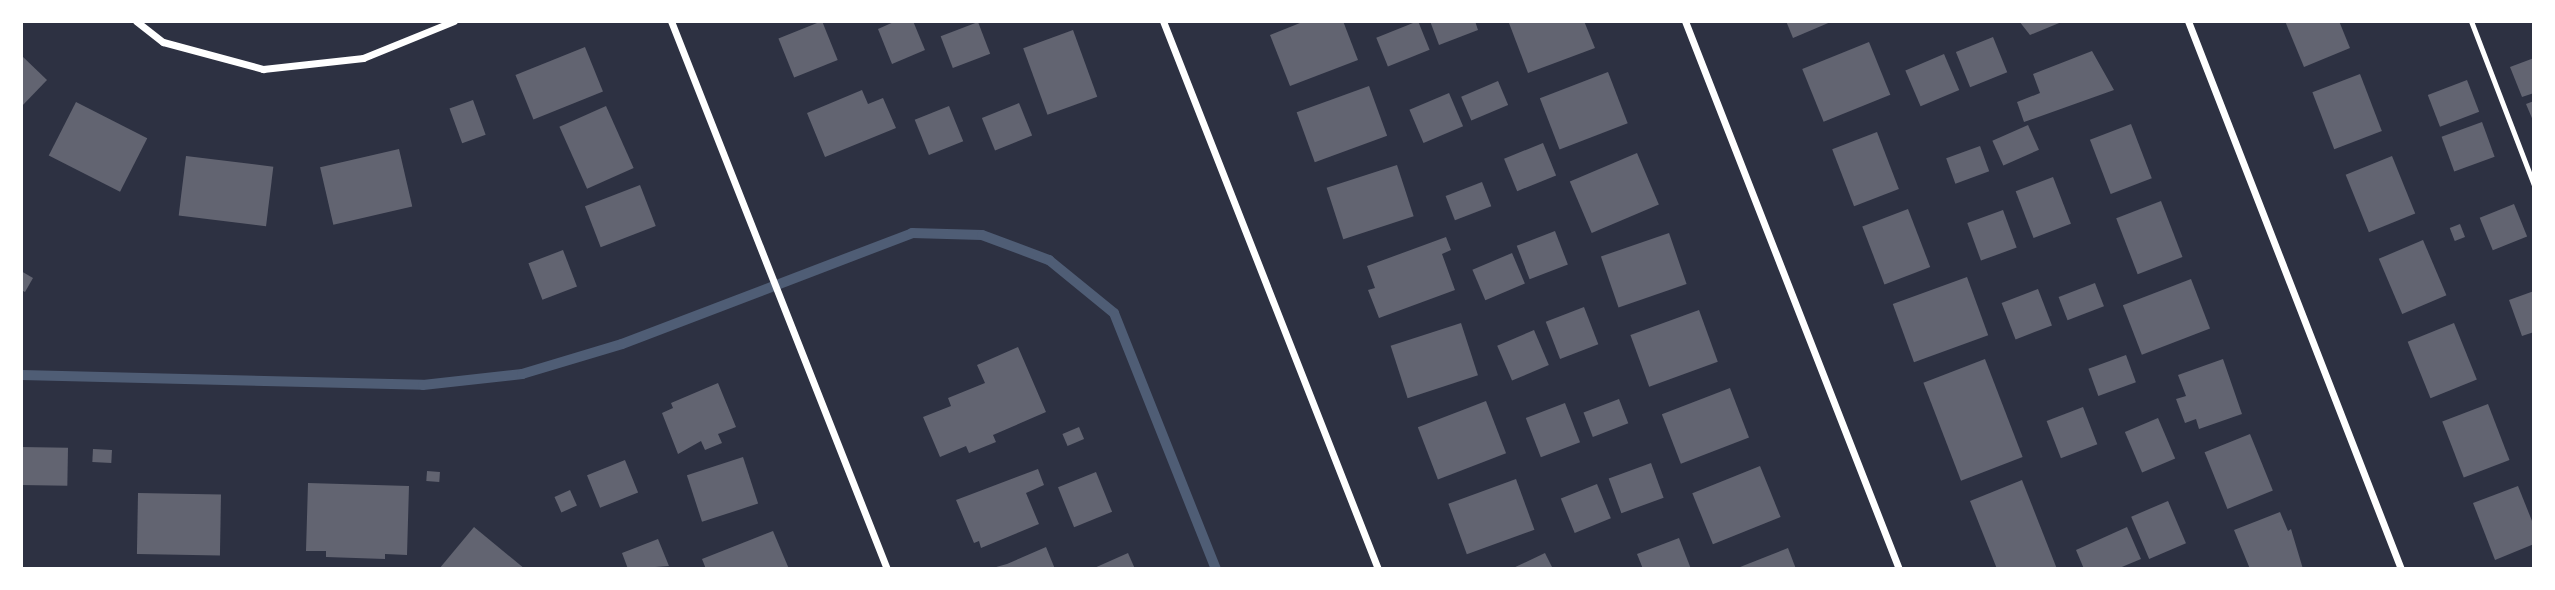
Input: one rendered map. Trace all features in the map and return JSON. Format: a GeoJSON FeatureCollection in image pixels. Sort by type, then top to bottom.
{"type":"FeatureCollection","features":[{"type":"Feature","properties":{"kind":"street"},"geometry":{"type":"LineString","coordinates":[[136,21],[163,42],[263,69],[363,58],[454,21]]}},
{"type":"Feature","properties":{"kind":"street"},"geometry":{"type":"LineString","coordinates":[[671,21],[887,569]]}},
{"type":"Feature","properties":{"kind":"street"},"geometry":{"type":"LineString","coordinates":[[1163,21],[1378,569]]}},
{"type":"Feature","properties":{"kind":"street"},"geometry":{"type":"LineString","coordinates":[[1685,21],[1899,569]]}},
{"type":"Feature","properties":{"kind":"street"},"geometry":{"type":"LineString","coordinates":[[2188,21],[2401,569]]}},
{"type":"Feature","properties":{"kind":"lane"},"geometry":{"type":"LineString","coordinates":[[2471,21],[2534,185]]}},
{"type":"Feature","properties":{"kind":"building"},"geometry":{"type":"Polygon","coordinates":[[[822,21],[838,60],[794,78],[778,39],[822,21]]]}},
{"type":"Feature","properties":{"kind":"building"},"geometry":{"type":"Polygon","coordinates":[[[896,21],[913,21],[925,50],[892,64],[878,29],[896,21]]]}},
{"type":"Feature","properties":{"kind":"building"},"geometry":{"type":"Polygon","coordinates":[[[1305,21],[1343,21],[1358,60],[1290,86],[1270,35],[1305,21]]]}},
{"type":"Feature","properties":{"kind":"building"},"geometry":{"type":"Polygon","coordinates":[[[1418,21],[1430,50],[1388,67],[1376,38],[1418,21]]]}},
{"type":"Feature","properties":{"kind":"building"},"geometry":{"type":"Polygon","coordinates":[[[1430,21],[1475,21],[1478,30],[1439,45],[1430,21]]]}},
{"type":"Feature","properties":{"kind":"building"},"geometry":{"type":"Polygon","coordinates":[[[1584,21],[1595,48],[1528,73],[1509,23],[1584,21]]]}},
{"type":"Feature","properties":{"kind":"building"},"geometry":{"type":"Polygon","coordinates":[[[1786,21],[1833,21],[1793,38],[1786,21]]]}},
{"type":"Feature","properties":{"kind":"building"},"geometry":{"type":"Polygon","coordinates":[[[2019,21],[2064,21],[2030,35],[2019,21]]]}},
{"type":"Feature","properties":{"kind":"building"},"geometry":{"type":"Polygon","coordinates":[[[2285,21],[2339,21],[2350,48],[2304,67],[2285,21]]]}},
{"type":"Feature","properties":{"kind":"building"},"geometry":{"type":"Polygon","coordinates":[[[978,22],[990,54],[953,68],[941,36],[978,22]]]}},
{"type":"Feature","properties":{"kind":"building"},"geometry":{"type":"Polygon","coordinates":[[[1073,30],[1097,97],[1047,115],[1023,48],[1073,30]]]}},
{"type":"Feature","properties":{"kind":"building"},"geometry":{"type":"Polygon","coordinates":[[[1993,37],[2007,72],[1970,87],[1956,52],[1993,37]]]}},
{"type":"Feature","properties":{"kind":"building"},"geometry":{"type":"Polygon","coordinates":[[[1869,42],[1890,95],[1824,122],[1802,69],[1869,42]]]}},
{"type":"Feature","properties":{"kind":"building"},"geometry":{"type":"Polygon","coordinates":[[[585,47],[603,92],[533,120],[515,75],[585,47]]]}},
{"type":"Feature","properties":{"kind":"building"},"geometry":{"type":"Polygon","coordinates":[[[2092,51],[2114,90],[2024,122],[2017,102],[2040,93],[2033,74],[2092,51]]]}},
{"type":"Feature","properties":{"kind":"building"},"geometry":{"type":"Polygon","coordinates":[[[1944,54],[1959,90],[1921,106],[1905,70],[1944,54]]]}},
{"type":"Feature","properties":{"kind":"building"},"geometry":{"type":"Polygon","coordinates":[[[21,55],[47,80],[21,107],[21,55]]]}},
{"type":"Feature","properties":{"kind":"building"},"geometry":{"type":"Polygon","coordinates":[[[2534,58],[2534,93],[2522,97],[2510,67],[2534,58]]]}},
{"type":"Feature","properties":{"kind":"building"},"geometry":{"type":"Polygon","coordinates":[[[1608,72],[1628,123],[1560,150],[1540,98],[1608,72]]]}},
{"type":"Feature","properties":{"kind":"building"},"geometry":{"type":"Polygon","coordinates":[[[2360,74],[2382,131],[2334,149],[2312,92],[2360,74]]]}},
{"type":"Feature","properties":{"kind":"building"},"geometry":{"type":"Polygon","coordinates":[[[2467,80],[2479,112],[2440,127],[2428,95],[2467,80]]]}},
{"type":"Feature","properties":{"kind":"building"},"geometry":{"type":"Polygon","coordinates":[[[1498,81],[1508,105],[1471,121],[1461,97],[1498,81]]]}},
{"type":"Feature","properties":{"kind":"building"},"geometry":{"type":"Polygon","coordinates":[[[1369,86],[1387,136],[1315,162],[1297,112],[1369,86]]]}},
{"type":"Feature","properties":{"kind":"building"},"geometry":{"type":"Polygon","coordinates":[[[862,90],[868,104],[883,98],[896,128],[825,157],[807,113],[862,90]]]}},
{"type":"Feature","properties":{"kind":"building"},"geometry":{"type":"Polygon","coordinates":[[[1449,93],[1463,126],[1423,143],[1409,110],[1449,93]]]}},
{"type":"Feature","properties":{"kind":"building"},"geometry":{"type":"Polygon","coordinates":[[[473,100],[486,135],[462,143],[450,109],[473,100]]]}},
{"type":"Feature","properties":{"kind":"building"},"geometry":{"type":"Polygon","coordinates":[[[2534,101],[2534,123],[2526,104],[2534,101]]]}},
{"type":"Feature","properties":{"kind":"building"},"geometry":{"type":"Polygon","coordinates":[[[76,102],[147,138],[120,192],[49,155],[76,102]]]}},
{"type":"Feature","properties":{"kind":"building"},"geometry":{"type":"Polygon","coordinates":[[[1019,103],[1032,135],[995,150],[982,118],[1019,103]]]}},
{"type":"Feature","properties":{"kind":"building"},"geometry":{"type":"Polygon","coordinates":[[[606,106],[634,168],[587,189],[559,127],[606,106]]]}},
{"type":"Feature","properties":{"kind":"building"},"geometry":{"type":"Polygon","coordinates":[[[949,106],[963,141],[929,155],[915,120],[949,106]]]}},
{"type":"Feature","properties":{"kind":"building"},"geometry":{"type":"Polygon","coordinates":[[[2482,122],[2495,157],[2454,171],[2442,137],[2482,122]]]}},
{"type":"Feature","properties":{"kind":"building"},"geometry":{"type":"Polygon","coordinates":[[[2131,124],[2152,178],[2111,194],[2090,140],[2131,124]]]}},
{"type":"Feature","properties":{"kind":"building"},"geometry":{"type":"Polygon","coordinates":[[[2028,125],[2039,150],[2003,166],[1992,141],[2028,125]]]}},
{"type":"Feature","properties":{"kind":"building"},"geometry":{"type":"Polygon","coordinates":[[[1877,132],[1899,189],[1854,206],[1832,149],[1877,132]]]}},
{"type":"Feature","properties":{"kind":"building"},"geometry":{"type":"Polygon","coordinates":[[[1543,143],[1556,175],[1517,191],[1504,159],[1543,143]]]}},
{"type":"Feature","properties":{"kind":"building"},"geometry":{"type":"Polygon","coordinates":[[[1980,146],[1989,171],[1955,184],[1946,158],[1980,146]]]}},
{"type":"Feature","properties":{"kind":"building"},"geometry":{"type":"Polygon","coordinates":[[[399,149],[412,206],[333,225],[320,167],[399,149]]]}},
{"type":"Feature","properties":{"kind":"building"},"geometry":{"type":"Polygon","coordinates":[[[1637,153],[1659,205],[1592,233],[1570,182],[1637,153]]]}},
{"type":"Feature","properties":{"kind":"building"},"geometry":{"type":"Polygon","coordinates":[[[186,156],[273,167],[266,226],[179,216],[186,156]]]}},
{"type":"Feature","properties":{"kind":"building"},"geometry":{"type":"Polygon","coordinates":[[[2392,156],[2415,213],[2369,232],[2346,175],[2392,156]]]}},
{"type":"Feature","properties":{"kind":"building"},"geometry":{"type":"Polygon","coordinates":[[[1397,165],[1414,216],[1343,239],[1327,188],[1397,165]]]}},
{"type":"Feature","properties":{"kind":"building"},"geometry":{"type":"Polygon","coordinates":[[[2053,177],[2071,224],[2034,238],[2016,191],[2053,177]]]}},
{"type":"Feature","properties":{"kind":"building"},"geometry":{"type":"Polygon","coordinates":[[[1482,182],[1491,206],[1455,220],[1446,196],[1482,182]]]}},
{"type":"Feature","properties":{"kind":"building"},"geometry":{"type":"Polygon","coordinates":[[[640,185],[656,226],[601,247],[585,206],[640,185]]]}},
{"type":"Feature","properties":{"kind":"building"},"geometry":{"type":"Polygon","coordinates":[[[2161,201],[2183,257],[2138,274],[2116,218],[2161,201]]]}},
{"type":"Feature","properties":{"kind":"building"},"geometry":{"type":"Polygon","coordinates":[[[2514,204],[2527,236],[2493,250],[2480,218],[2514,204]]]}},
{"type":"Feature","properties":{"kind":"building"},"geometry":{"type":"Polygon","coordinates":[[[1908,209],[1930,267],[1884,284],[1862,227],[1908,209]]]}},
{"type":"Feature","properties":{"kind":"building"},"geometry":{"type":"Polygon","coordinates":[[[2003,210],[2017,248],[1981,261],[1967,223],[2003,210]]]}},
{"type":"Feature","properties":{"kind":"building"},"geometry":{"type":"Polygon","coordinates":[[[2460,224],[2465,237],[2455,241],[2450,228],[2460,224]]]}},
{"type":"Feature","properties":{"kind":"building"},"geometry":{"type":"Polygon","coordinates":[[[1555,231],[1568,265],[1530,279],[1517,246],[1555,231]]]}},
{"type":"Feature","properties":{"kind":"building"},"geometry":{"type":"Polygon","coordinates":[[[1669,233],[1687,284],[1619,307],[1601,256],[1669,233]]]}},
{"type":"Feature","properties":{"kind":"building"},"geometry":{"type":"Polygon","coordinates":[[[1446,237],[1451,250],[1442,254],[1455,290],[1379,318],[1368,290],[1375,288],[1367,266],[1446,237]]]}},
{"type":"Feature","properties":{"kind":"building"},"geometry":{"type":"Polygon","coordinates":[[[2423,240],[2446,295],[2402,314],[2379,259],[2423,240]]]}},
{"type":"Feature","properties":{"kind":"building"},"geometry":{"type":"Polygon","coordinates":[[[563,250],[577,286],[542,300],[528,263],[563,250]]]}},
{"type":"Feature","properties":{"kind":"building"},"geometry":{"type":"Polygon","coordinates":[[[1512,253],[1525,283],[1485,300],[1472,270],[1512,253]]]}},
{"type":"Feature","properties":{"kind":"building"},"geometry":{"type":"Polygon","coordinates":[[[21,271],[33,278],[25,292],[21,290],[21,271]]]}},
{"type":"Feature","properties":{"kind":"building"},"geometry":{"type":"Polygon","coordinates":[[[1967,277],[1988,335],[1914,362],[1893,304],[1967,277]]]}},
{"type":"Feature","properties":{"kind":"building"},"geometry":{"type":"Polygon","coordinates":[[[2191,279],[2210,328],[2142,355],[2123,305],[2191,279]]]}},
{"type":"Feature","properties":{"kind":"building"},"geometry":{"type":"Polygon","coordinates":[[[2095,283],[2104,306],[2068,320],[2059,297],[2095,283]]]}},
{"type":"Feature","properties":{"kind":"building"},"geometry":{"type":"Polygon","coordinates":[[[2038,289],[2052,325],[2016,339],[2002,303],[2038,289]]]}},
{"type":"Feature","properties":{"kind":"building"},"geometry":{"type":"Polygon","coordinates":[[[2534,291],[2534,332],[2522,336],[2509,300],[2534,291]]]}},
{"type":"Feature","properties":{"kind":"building"},"geometry":{"type":"Polygon","coordinates":[[[1584,307],[1598,344],[1560,359],[1546,322],[1584,307]]]}},
{"type":"Feature","properties":{"kind":"building"},"geometry":{"type":"Polygon","coordinates":[[[1699,310],[1718,362],[1649,387],[1630,335],[1699,310]]]}},
{"type":"Feature","properties":{"kind":"building"},"geometry":{"type":"Polygon","coordinates":[[[1461,323],[1478,375],[1408,398],[1391,346],[1461,323]]]}},
{"type":"Feature","properties":{"kind":"building"},"geometry":{"type":"Polygon","coordinates":[[[2454,323],[2477,380],[2430,398],[2408,342],[2454,323]]]}},
{"type":"Feature","properties":{"kind":"building"},"geometry":{"type":"Polygon","coordinates":[[[1534,330],[1549,365],[1512,381],[1497,346],[1534,330]]]}},
{"type":"Feature","properties":{"kind":"building"},"geometry":{"type":"Polygon","coordinates":[[[1018,347],[1046,412],[993,435],[996,442],[969,453],[966,446],[940,457],[923,417],[951,406],[948,398],[985,383],[977,365],[1018,347]]]}},
{"type":"Feature","properties":{"kind":"building"},"geometry":{"type":"Polygon","coordinates":[[[2126,355],[2136,382],[2098,396],[2088,369],[2126,355]]]}},
{"type":"Feature","properties":{"kind":"building"},"geometry":{"type":"Polygon","coordinates":[[[1985,359],[2023,457],[1961,481],[1923,383],[1985,359]]]}},
{"type":"Feature","properties":{"kind":"building"},"geometry":{"type":"Polygon","coordinates":[[[2223,359],[2242,414],[2199,429],[2196,419],[2185,423],[2176,399],[2186,396],[2178,375],[2223,359]]]}},
{"type":"Feature","properties":{"kind":"building"},"geometry":{"type":"Polygon","coordinates":[[[718,383],[736,427],[718,434],[722,443],[705,450],[701,441],[678,454],[662,413],[673,408],[671,403],[718,383]]]}},
{"type":"Feature","properties":{"kind":"building"},"geometry":{"type":"Polygon","coordinates":[[[1730,388],[1749,437],[1681,464],[1662,414],[1730,388]]]}},
{"type":"Feature","properties":{"kind":"building"},"geometry":{"type":"Polygon","coordinates":[[[1619,399],[1628,423],[1593,437],[1584,413],[1619,399]]]}},
{"type":"Feature","properties":{"kind":"building"},"geometry":{"type":"Polygon","coordinates":[[[1486,401],[1506,453],[1438,479],[1418,427],[1486,401]]]}},
{"type":"Feature","properties":{"kind":"building"},"geometry":{"type":"Polygon","coordinates":[[[1565,403],[1580,442],[1541,457],[1526,418],[1565,403]]]}},
{"type":"Feature","properties":{"kind":"building"},"geometry":{"type":"Polygon","coordinates":[[[2488,404],[2510,460],[2464,478],[2442,422],[2488,404]]]}},
{"type":"Feature","properties":{"kind":"building"},"geometry":{"type":"Polygon","coordinates":[[[2083,407],[2097,444],[2061,458],[2047,421],[2083,407]]]}},
{"type":"Feature","properties":{"kind":"building"},"geometry":{"type":"Polygon","coordinates":[[[2158,418],[2175,459],[2142,473],[2125,432],[2158,418]]]}},
{"type":"Feature","properties":{"kind":"building"},"geometry":{"type":"Polygon","coordinates":[[[1079,427],[1084,439],[1068,446],[1062,434],[1079,427]]]}},
{"type":"Feature","properties":{"kind":"building"},"geometry":{"type":"Polygon","coordinates":[[[2250,434],[2273,491],[2227,509],[2205,452],[2250,434]]]}},
{"type":"Feature","properties":{"kind":"building"},"geometry":{"type":"Polygon","coordinates":[[[21,447],[68,448],[67,486],[21,485],[21,447]]]}},
{"type":"Feature","properties":{"kind":"building"},"geometry":{"type":"Polygon","coordinates":[[[93,449],[112,450],[111,463],[92,462],[93,449]]]}},
{"type":"Feature","properties":{"kind":"building"},"geometry":{"type":"Polygon","coordinates":[[[743,457],[758,504],[702,522],[687,475],[743,457]]]}},
{"type":"Feature","properties":{"kind":"building"},"geometry":{"type":"Polygon","coordinates":[[[625,460],[638,492],[600,508],[587,475],[625,460]]]}},
{"type":"Feature","properties":{"kind":"building"},"geometry":{"type":"Polygon","coordinates":[[[1651,463],[1664,498],[1621,513],[1609,478],[1651,463]]]}},
{"type":"Feature","properties":{"kind":"building"},"geometry":{"type":"Polygon","coordinates":[[[1760,466],[1781,517],[1713,544],[1692,493],[1760,466]]]}},
{"type":"Feature","properties":{"kind":"building"},"geometry":{"type":"Polygon","coordinates":[[[1038,469],[1044,485],[1026,493],[1039,524],[981,548],[979,541],[974,543],[956,500],[1038,469]]]}},
{"type":"Feature","properties":{"kind":"building"},"geometry":{"type":"Polygon","coordinates":[[[427,471],[440,472],[439,482],[426,481],[427,471]]]}},
{"type":"Feature","properties":{"kind":"building"},"geometry":{"type":"Polygon","coordinates":[[[1096,472],[1112,512],[1074,527],[1058,487],[1096,472]]]}},
{"type":"Feature","properties":{"kind":"building"},"geometry":{"type":"Polygon","coordinates":[[[1516,479],[1534,530],[1467,554],[1448,504],[1516,479]]]}},
{"type":"Feature","properties":{"kind":"building"},"geometry":{"type":"Polygon","coordinates":[[[2022,480],[2057,569],[1997,569],[1970,501],[2022,480]]]}},
{"type":"Feature","properties":{"kind":"building"},"geometry":{"type":"Polygon","coordinates":[[[308,483],[409,486],[407,555],[385,554],[385,559],[326,557],[326,551],[306,551],[308,483]]]}},
{"type":"Feature","properties":{"kind":"building"},"geometry":{"type":"Polygon","coordinates":[[[1597,484],[1611,518],[1575,533],[1561,499],[1597,484]]]}},
{"type":"Feature","properties":{"kind":"building"},"geometry":{"type":"Polygon","coordinates":[[[2518,486],[2534,526],[2534,544],[2495,560],[2473,503],[2518,486]]]}},
{"type":"Feature","properties":{"kind":"building"},"geometry":{"type":"Polygon","coordinates":[[[570,490],[577,506],[561,512],[554,497],[570,490]]]}},
{"type":"Feature","properties":{"kind":"building"},"geometry":{"type":"Polygon","coordinates":[[[138,493],[221,494],[220,555],[137,554],[138,493]]]}},
{"type":"Feature","properties":{"kind":"building"},"geometry":{"type":"Polygon","coordinates":[[[2168,501],[2186,543],[2149,559],[2131,517],[2168,501]]]}},
{"type":"Feature","properties":{"kind":"building"},"geometry":{"type":"Polygon","coordinates":[[[2280,512],[2288,531],[2291,529],[2303,569],[2250,569],[2234,530],[2280,512]]]}},
{"type":"Feature","properties":{"kind":"building"},"geometry":{"type":"Polygon","coordinates":[[[474,527],[525,569],[439,569],[474,527]]]}},
{"type":"Feature","properties":{"kind":"building"},"geometry":{"type":"Polygon","coordinates":[[[2127,527],[2141,559],[2117,569],[2084,569],[2076,550],[2127,527]]]}},
{"type":"Feature","properties":{"kind":"building"},"geometry":{"type":"Polygon","coordinates":[[[773,531],[789,569],[706,569],[702,559],[773,531]]]}},
{"type":"Feature","properties":{"kind":"building"},"geometry":{"type":"Polygon","coordinates":[[[1679,538],[1691,569],[1643,569],[1637,554],[1679,538]]]}},
{"type":"Feature","properties":{"kind":"building"},"geometry":{"type":"Polygon","coordinates":[[[658,539],[669,566],[628,569],[622,553],[658,539]]]}},
{"type":"Feature","properties":{"kind":"building"},"geometry":{"type":"Polygon","coordinates":[[[1046,547],[1055,569],[989,569],[1007,564],[1046,547]]]}},
{"type":"Feature","properties":{"kind":"building"},"geometry":{"type":"Polygon","coordinates":[[[1788,548],[1796,569],[1735,569],[1788,548]]]}},
{"type":"Feature","properties":{"kind":"building"},"geometry":{"type":"Polygon","coordinates":[[[1128,553],[1135,569],[1092,569],[1128,553]]]}},
{"type":"Feature","properties":{"kind":"building"},"geometry":{"type":"Polygon","coordinates":[[[1545,553],[1553,569],[1511,569],[1545,553]]]}},
{"type":"Feature","properties":{"kind":"waterway"},"geometry":{"type":"LineString","coordinates":[[21,375],[423,385],[522,374],[622,344],[912,233],[982,235],[1049,260],[1114,313],[1216,569]]}}]}
